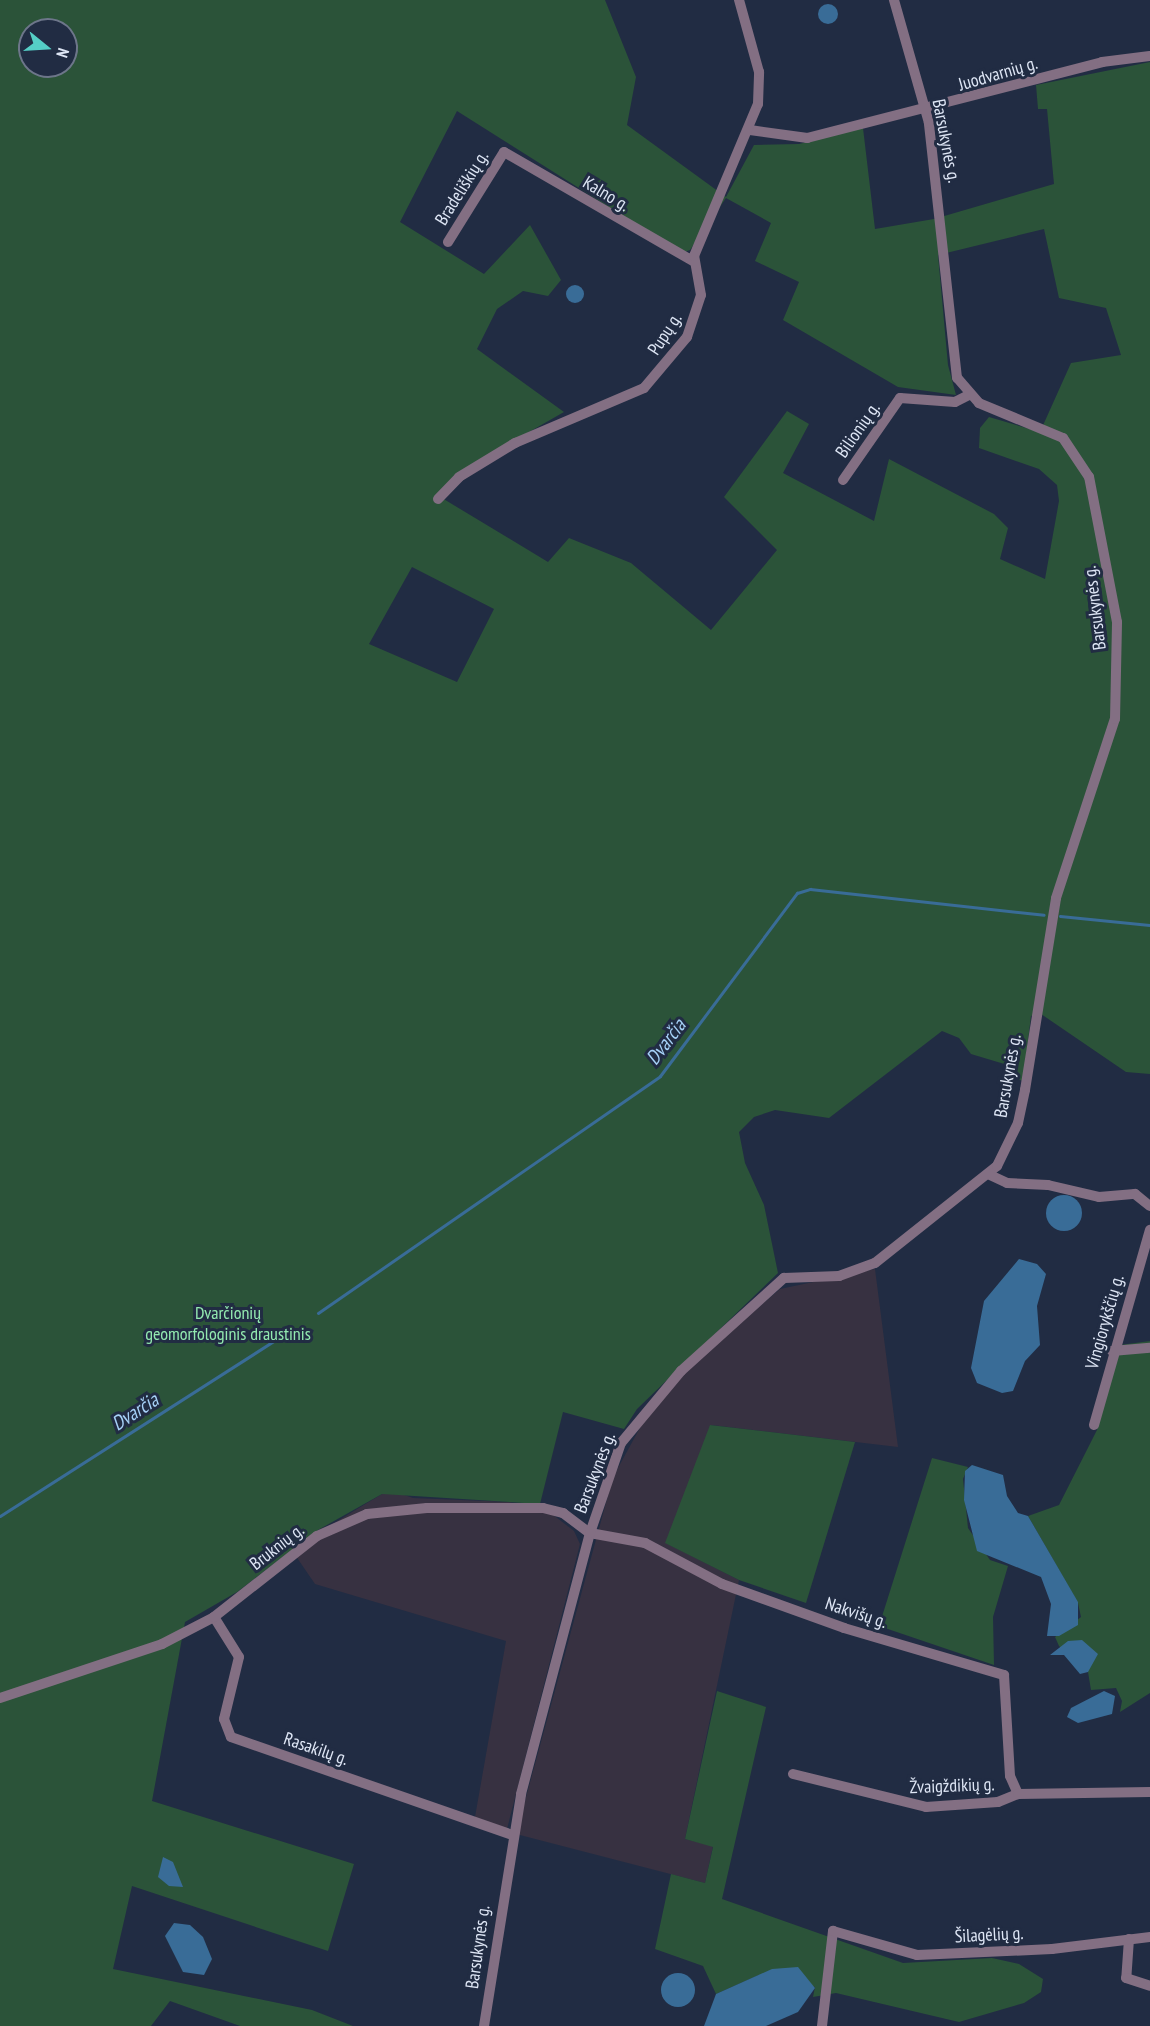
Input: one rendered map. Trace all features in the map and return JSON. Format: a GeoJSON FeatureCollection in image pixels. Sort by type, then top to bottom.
{"type":"FeatureCollection","features":[{"type":"Feature","properties":{"kind":"street"},"geometry":{"type":"LineString","coordinates":[[693,261],[750,130],[759,72],[739,0]]}},
{"type":"Feature","properties":{"kind":"street","name":"Barsukynės g."},"geometry":{"type":"LineString","coordinates":[[484,2026],[513,1835],[590,1533],[632,1425],[766,1292],[784,1278],[839,1276],[875,1263],[990,1175],[1018,1123],[1056,898],[1115,719],[1117,622],[1097,503],[1080,459],[1063,438],[969,395],[954,369],[926,110],[894,0]]}},
{"type":"Feature","properties":{"kind":"street","name":"Juodvarnių g."},"geometry":{"type":"LineString","coordinates":[[750,130],[807,138],[926,110],[1102,62],[1150,56]]}},
{"type":"Feature","properties":{"kind":"street","name":"Kalno g."},"geometry":{"type":"LineString","coordinates":[[504,152],[693,261]]}},
{"type":"Feature","properties":{"kind":"street","name":"Bradeliškių g."},"geometry":{"type":"LineString","coordinates":[[448,242],[504,152]]}},
{"type":"Feature","properties":{"kind":"street","name":"Pupų g."},"geometry":{"type":"LineString","coordinates":[[438,499],[459,477],[515,443],[633,394],[656,377],[696,316],[701,295],[693,261]]}},
{"type":"Feature","properties":{"kind":"street","name":"Bilionių g."},"geometry":{"type":"LineString","coordinates":[[843,480],[900,398],[955,402],[969,395]]}},
{"type":"Feature","properties":{"kind":"street"},"geometry":{"type":"LineString","coordinates":[[990,1175],[1007,1183],[1048,1185],[1100,1197],[1135,1194],[1150,1206]]}},
{"type":"Feature","properties":{"kind":"street","name":"Vingiorykščių g."},"geometry":{"type":"LineString","coordinates":[[1094,1425],[1112,1351],[1150,1230]]}},
{"type":"Feature","properties":{"kind":"street"},"geometry":{"type":"LineString","coordinates":[[1112,1351],[1150,1348]]}},
{"type":"Feature","properties":{"kind":"street","name":"Bruknių g."},"geometry":{"type":"LineString","coordinates":[[0,1698],[162,1644],[214,1617],[317,1536],[367,1514],[427,1508],[543,1508],[563,1513],[590,1533]]}},
{"type":"Feature","properties":{"kind":"street","name":"Nakvišų g."},"geometry":{"type":"LineString","coordinates":[[590,1533],[645,1543],[722,1584],[844,1628],[1004,1676],[1010,1776],[1018,1794]]}},
{"type":"Feature","properties":{"kind":"street","name":"Rasakilų g."},"geometry":{"type":"LineString","coordinates":[[214,1617],[239,1658],[224,1719],[231,1737],[513,1835]]}},
{"type":"Feature","properties":{"kind":"street","name":"Žvaigždikių g."},"geometry":{"type":"LineString","coordinates":[[793,1774],[909,1806],[998,1802],[1018,1794],[1150,1792]]}},
{"type":"Feature","properties":{"kind":"street","name":"Šilagėlių g."},"geometry":{"type":"LineString","coordinates":[[822,2026],[833,1931],[917,1956],[1150,1936]]}},
{"type":"Feature","properties":{"kind":"street"},"geometry":{"type":"LineString","coordinates":[[1129,1939],[1126,1978],[1150,1986]]}},
{"type":"Feature","properties":{"kind":"shaded area"},"geometry":{"type":"Polygon","coordinates":[[[875,1269],[898,1447],[711,1425],[666,1543],[739,1580],[685,1839],[713,1846],[705,1883],[516,1834],[613,1477],[647,1415],[699,1358],[780,1289],[875,1269]]]}},
{"type":"Feature","properties":{"kind":"shaded area"},"geometry":{"type":"Polygon","coordinates":[[[396,1492],[413,1498],[509,1502],[552,1514],[574,1531],[580,1544],[507,1829],[475,1817],[506,1641],[315,1584],[291,1549],[382,1494],[396,1492]]]}},
{"type":"Feature","properties":{"kind":"green space","name":"Dvarčionių geomorfologinis draustinis"},"geometry":{"type":"Polygon","coordinates":[[[0,0],[605,0],[636,77],[627,125],[726,197],[754,145],[799,144],[863,128],[875,229],[934,219],[1054,184],[1047,109],[1038,109],[1036,85],[1150,62],[1150,1074],[1126,1072],[1041,1014],[1031,1016],[1023,1081],[1014,1078],[1011,1066],[971,1054],[959,1038],[942,1031],[829,1118],[775,1110],[754,1117],[739,1132],[745,1163],[764,1205],[778,1273],[637,1409],[624,1429],[563,1412],[540,1504],[382,1494],[318,1530],[237,1592],[185,1622],[152,1801],[354,1864],[328,1951],[132,1886],[113,1969],[312,2010],[353,2026],[240,2026],[170,2001],[151,2026],[0,2026],[0,0]],[[457,111],[400,222],[484,274],[530,225],[561,280],[548,296],[523,291],[497,309],[477,349],[564,412],[466,468],[437,495],[548,562],[569,538],[631,563],[711,630],[777,550],[724,497],[787,411],[809,424],[783,473],[874,521],[889,459],[994,514],[1008,528],[1000,559],[1045,579],[1059,501],[1057,485],[1039,469],[979,448],[980,428],[989,417],[1040,432],[1071,363],[1121,355],[1106,308],[1059,298],[1044,229],[938,255],[948,365],[956,395],[898,387],[783,320],[799,282],[755,261],[771,223],[726,198],[690,250],[682,253],[457,111]],[[412,567],[369,644],[457,682],[494,609],[412,567]]]}},
{"type":"Feature","properties":{"kind":"green space"},"geometry":{"type":"Polygon","coordinates":[[[1150,1341],[1150,1693],[1120,1712],[1122,1701],[1116,1688],[1091,1690],[1088,1672],[1059,1646],[1055,1637],[1081,1617],[1078,1603],[1028,1516],[1059,1505],[1097,1430],[1120,1345],[1150,1341]]]}},
{"type":"Feature","properties":{"kind":"green space"},"geometry":{"type":"Polygon","coordinates":[[[710,1425],[855,1442],[806,1603],[739,1580],[665,1543],[710,1425]]]}},
{"type":"Feature","properties":{"kind":"green space"},"geometry":{"type":"Polygon","coordinates":[[[932,1458],[968,1467],[963,1479],[968,1528],[990,1560],[1008,1566],[993,1617],[994,1665],[879,1626],[932,1458]]]}},
{"type":"Feature","properties":{"kind":"green space"},"geometry":{"type":"Polygon","coordinates":[[[717,1691],[766,1707],[722,1899],[903,1963],[992,1958],[1019,1964],[1043,1979],[1041,1992],[1024,2003],[959,2022],[836,1993],[813,1997],[815,1987],[759,1975],[716,1994],[703,1966],[655,1949],[671,1874],[705,1883],[713,1847],[685,1839],[717,1691]]]}},
{"type":"Feature","properties":{"kind":"water"},"geometry":{"type":"Polygon","coordinates":[[[828,4],[835,7],[838,14],[835,21],[828,24],[821,21],[818,14],[821,7],[828,4]]]}},
{"type":"Feature","properties":{"kind":"water"},"geometry":{"type":"Polygon","coordinates":[[[575,285],[581,288],[584,294],[581,300],[575,303],[569,300],[566,294],[569,288],[575,285]]]}},
{"type":"Feature","properties":{"kind":"water"},"geometry":{"type":"Polygon","coordinates":[[[1064,1195],[1077,1200],[1082,1213],[1077,1226],[1064,1231],[1051,1226],[1046,1213],[1051,1200],[1064,1195]]]}},
{"type":"Feature","properties":{"kind":"water"},"geometry":{"type":"Polygon","coordinates":[[[1019,1259],[1037,1264],[1046,1274],[1037,1306],[1040,1345],[1025,1361],[1013,1391],[1002,1393],[977,1383],[971,1368],[984,1301],[1019,1259]]]}},
{"type":"Feature","properties":{"kind":"water"},"geometry":{"type":"Polygon","coordinates":[[[972,1465],[1003,1475],[1007,1496],[1018,1513],[1028,1516],[1078,1602],[1078,1625],[1059,1636],[1047,1636],[1051,1604],[1041,1577],[977,1551],[964,1500],[965,1471],[972,1465]]]}},
{"type":"Feature","properties":{"kind":"water"},"geometry":{"type":"Polygon","coordinates":[[[1082,1640],[1098,1654],[1088,1672],[1080,1674],[1064,1655],[1050,1655],[1068,1641],[1082,1640]]]}},
{"type":"Feature","properties":{"kind":"water"},"geometry":{"type":"Polygon","coordinates":[[[1104,1691],[1115,1696],[1112,1714],[1078,1723],[1067,1717],[1071,1708],[1104,1691]]]}},
{"type":"Feature","properties":{"kind":"water"},"geometry":{"type":"Polygon","coordinates":[[[163,1857],[173,1862],[183,1887],[169,1886],[158,1877],[163,1857]]]}},
{"type":"Feature","properties":{"kind":"water"},"geometry":{"type":"Polygon","coordinates":[[[174,1923],[190,1925],[203,1937],[212,1959],[204,1975],[183,1972],[165,1936],[174,1923]]]}},
{"type":"Feature","properties":{"kind":"water"},"geometry":{"type":"Polygon","coordinates":[[[798,1967],[815,1988],[798,2012],[766,2026],[704,2026],[716,1994],[772,1969],[798,1967]]]}},
{"type":"Feature","properties":{"kind":"water"},"geometry":{"type":"Polygon","coordinates":[[[678,1973],[690,1978],[695,1990],[690,2002],[678,2007],[666,2002],[661,1990],[666,1978],[678,1973]]]}},
{"type":"Feature","properties":{"kind":"waterway","name":"Dvarčia"},"geometry":{"type":"LineString","coordinates":[[318,1313],[660,1076],[797,893],[810,889],[1044,915]]}},
{"type":"Feature","properties":{"kind":"waterway","name":"Dvarčia"},"geometry":{"type":"LineString","coordinates":[[1060,916],[1150,925]]}},
{"type":"Feature","properties":{"kind":"waterway","name":"Dvarčia"},"geometry":{"type":"LineString","coordinates":[[0,1516],[286,1333]]}}]}
